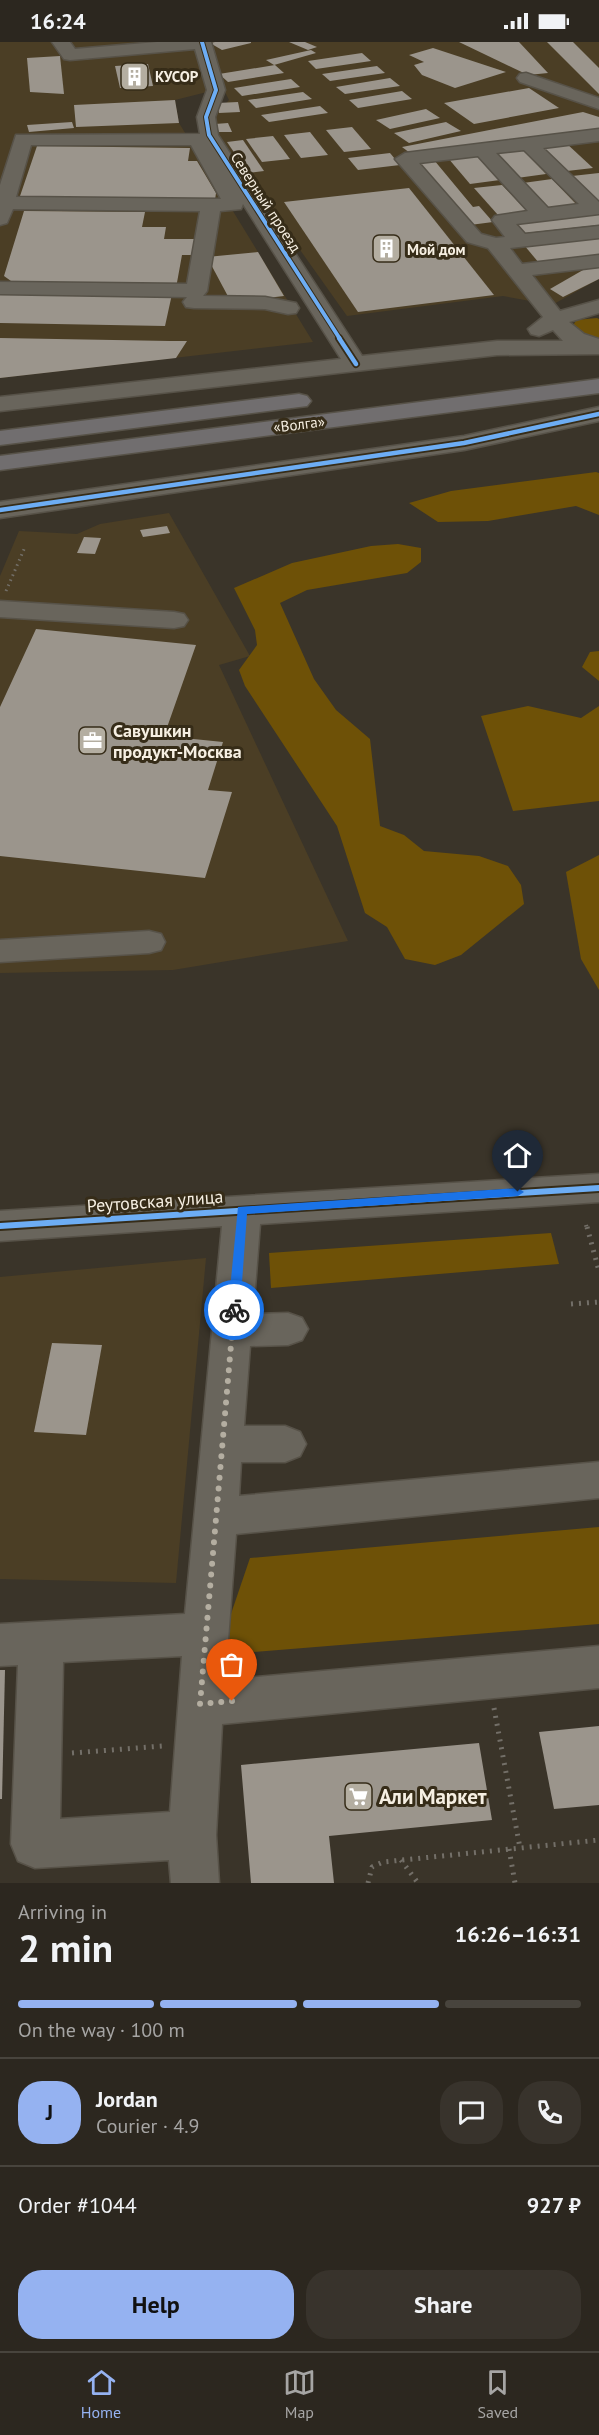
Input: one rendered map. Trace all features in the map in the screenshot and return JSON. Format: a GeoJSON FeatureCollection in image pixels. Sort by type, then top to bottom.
{"type":"FeatureCollection","features":[{"type":"Feature","properties":{"kind":"highway"},"geometry":{"type":"LineString","coordinates":[[555,370],[599,364]]}},
{"type":"Feature","properties":{"kind":"highway","name":"«Волга»"},"geometry":{"type":"LineString","coordinates":[[0,462],[599,386]]}},
{"type":"Feature","properties":{"kind":"highway","name":"«Волга»"},"geometry":{"type":"LineString","coordinates":[[0,438],[321,398]]}},
{"type":"Feature","properties":{"kind":"street"},"geometry":{"type":"LineString","coordinates":[[61,42],[70,55],[202,43]]}},
{"type":"Feature","properties":{"kind":"street","name":"Северный проезд"},"geometry":{"type":"LineString","coordinates":[[202,43],[216,90],[206,117],[209,135],[356,364]]}},
{"type":"Feature","properties":{"kind":"street"},"geometry":{"type":"LineString","coordinates":[[526,78],[599,104]]}},
{"type":"Feature","properties":{"kind":"street"},"geometry":{"type":"LineString","coordinates":[[599,135],[405,159],[474,238],[495,244],[599,232]]}},
{"type":"Feature","properties":{"kind":"street"},"geometry":{"type":"LineString","coordinates":[[575,138],[591,154]]}},
{"type":"Feature","properties":{"kind":"street"},"geometry":{"type":"LineString","coordinates":[[23,139],[197,139],[234,205],[2,209],[23,139]]}},
{"type":"Feature","properties":{"kind":"street"},"geometry":{"type":"LineString","coordinates":[[529,144],[597,209]]}},
{"type":"Feature","properties":{"kind":"street"},"geometry":{"type":"LineString","coordinates":[[482,150],[543,215]]}},
{"type":"Feature","properties":{"kind":"street"},"geometry":{"type":"LineString","coordinates":[[211,205],[191,321],[241,322]]}},
{"type":"Feature","properties":{"kind":"street"},"geometry":{"type":"LineString","coordinates":[[520,242],[502,220],[597,209]]}},
{"type":"Feature","properties":{"kind":"street"},"geometry":{"type":"LineString","coordinates":[[495,244],[555,319],[576,339],[599,346]]}},
{"type":"Feature","properties":{"kind":"street"},"geometry":{"type":"LineString","coordinates":[[516,271],[599,261]]}},
{"type":"Feature","properties":{"kind":"street"},"geometry":{"type":"LineString","coordinates":[[0,288],[195,296],[265,303],[288,308]]}},
{"type":"Feature","properties":{"kind":"street"},"geometry":{"type":"LineString","coordinates":[[497,348],[531,336],[555,319],[599,306]]}},
{"type":"Feature","properties":{"kind":"street"},"geometry":{"type":"LineString","coordinates":[[577,311],[599,312]]}},
{"type":"Feature","properties":{"kind":"street"},"geometry":{"type":"LineString","coordinates":[[0,404],[316,359],[356,364],[497,348],[599,346]]}},
{"type":"Feature","properties":{"kind":"street"},"geometry":{"type":"LineString","coordinates":[[0,512],[464,443],[599,414]]}},
{"type":"Feature","properties":{"kind":"street"},"geometry":{"type":"LineString","coordinates":[[2,602],[174,620]]}},
{"type":"Feature","properties":{"kind":"street"},"geometry":{"type":"LineString","coordinates":[[0,951],[149,942]]}},
{"type":"Feature","properties":{"kind":"street","name":"Реутовская улица"},"geometry":{"type":"LineString","coordinates":[[0,1226],[599,1188]]}},
{"type":"Feature","properties":{"kind":"street"},"geometry":{"type":"LineString","coordinates":[[195,1883],[192,1835],[198,1724],[224,1444],[242,1210]]}},
{"type":"Feature","properties":{"kind":"street"},"geometry":{"type":"LineString","coordinates":[[233,1330],[288,1329]]}},
{"type":"Feature","properties":{"kind":"street"},"geometry":{"type":"LineString","coordinates":[[224,1444],[285,1444]]}},
{"type":"Feature","properties":{"kind":"street"},"geometry":{"type":"LineString","coordinates":[[217,1517],[599,1480]]}},
{"type":"Feature","properties":{"kind":"street"},"geometry":{"type":"LineString","coordinates":[[192,1835],[35,1844],[38,1756],[20,1643],[206,1634]]}},
{"type":"Feature","properties":{"kind":"street"},"geometry":{"type":"LineString","coordinates":[[198,1724],[489,1677],[599,1667]]}},
{"type":"Feature","properties":{"kind":"path"},"geometry":{"type":"LineString","coordinates":[[2,602],[25,547]]}},
{"type":"Feature","properties":{"kind":"path"},"geometry":{"type":"LineString","coordinates":[[586,1225],[599,1271]]}},
{"type":"Feature","properties":{"kind":"path"},"geometry":{"type":"LineString","coordinates":[[571,1304],[599,1302]]}},
{"type":"Feature","properties":{"kind":"path"},"geometry":{"type":"LineString","coordinates":[[489,1677],[520,1848]]}},
{"type":"Feature","properties":{"kind":"path"},"geometry":{"type":"LineString","coordinates":[[38,1756],[198,1724]]}},
{"type":"Feature","properties":{"kind":"path"},"geometry":{"type":"LineString","coordinates":[[368,1883],[372,1867],[383,1862],[599,1840]]}},
{"type":"Feature","properties":{"kind":"path"},"geometry":{"type":"LineString","coordinates":[[509,1849],[515,1883]]}},
{"type":"Feature","properties":{"kind":"path"},"geometry":{"type":"LineString","coordinates":[[401,1860],[418,1883]]}},
{"type":"Feature","properties":{"kind":"shaded area"},"geometry":{"type":"Polygon","coordinates":[[[0,42],[599,42],[599,279],[552,305],[503,296],[347,316],[217,133],[213,117],[229,100],[223,88],[175,100],[179,123],[313,342],[0,378],[0,42]]]}},
{"type":"Feature","properties":{"kind":"shaded area"},"geometry":{"type":"Polygon","coordinates":[[[599,319],[599,340],[586,338],[573,326],[576,320],[599,319]]]}},
{"type":"Feature","properties":{"kind":"shaded area"},"geometry":{"type":"Polygon","coordinates":[[[599,473],[599,515],[576,506],[488,521],[438,522],[409,503],[451,491],[599,473]]]}},
{"type":"Feature","properties":{"kind":"shaded area"},"geometry":{"type":"Polygon","coordinates":[[[169,513],[250,656],[219,665],[348,941],[173,970],[0,973],[0,576],[19,531],[77,534],[100,524],[169,513]]]}},
{"type":"Feature","properties":{"kind":"shaded area"},"geometry":{"type":"Polygon","coordinates":[[[398,544],[421,548],[421,562],[407,573],[307,590],[280,603],[314,679],[336,710],[370,739],[380,826],[404,835],[424,851],[479,856],[508,866],[521,885],[524,904],[461,955],[435,965],[405,959],[387,927],[365,913],[337,826],[245,686],[239,670],[257,645],[255,630],[234,588],[292,563],[371,546],[398,544]]]}},
{"type":"Feature","properties":{"kind":"shaded area"},"geometry":{"type":"Polygon","coordinates":[[[599,651],[599,681],[582,667],[590,652],[599,651]]]}},
{"type":"Feature","properties":{"kind":"shaded area"},"geometry":{"type":"Polygon","coordinates":[[[528,706],[581,718],[599,706],[599,801],[513,811],[481,716],[528,706]]]}},
{"type":"Feature","properties":{"kind":"shaded area"},"geometry":{"type":"Polygon","coordinates":[[[599,855],[599,990],[581,959],[566,872],[599,855]]]}},
{"type":"Feature","properties":{"kind":"shaded area"},"geometry":{"type":"Polygon","coordinates":[[[551,1233],[559,1264],[271,1288],[269,1253],[551,1233]]]}},
{"type":"Feature","properties":{"kind":"shaded area"},"geometry":{"type":"Polygon","coordinates":[[[206,1258],[176,1583],[0,1579],[0,1277],[206,1258]]]}},
{"type":"Feature","properties":{"kind":"shaded area"},"geometry":{"type":"Polygon","coordinates":[[[599,1527],[599,1624],[217,1655],[250,1558],[599,1527]]]}},
{"type":"Feature","properties":{"kind":"building"},"geometry":{"type":"Polygon","coordinates":[[[289,42],[305,42],[317,47],[308,50],[289,42]]]}},
{"type":"Feature","properties":{"kind":"building"},"geometry":{"type":"Polygon","coordinates":[[[459,42],[519,42],[548,73],[528,75],[459,42]]]}},
{"type":"Feature","properties":{"kind":"building"},"geometry":{"type":"Polygon","coordinates":[[[547,42],[573,42],[599,68],[599,94],[547,42]]]}},
{"type":"Feature","properties":{"kind":"building"},"geometry":{"type":"Polygon","coordinates":[[[210,43],[251,43],[222,50],[210,43]]]}},
{"type":"Feature","properties":{"kind":"building"},"geometry":{"type":"Polygon","coordinates":[[[433,48],[506,72],[455,88],[422,75],[414,65],[424,62],[409,55],[433,48]]]}},
{"type":"Feature","properties":{"kind":"building"},"geometry":{"type":"Polygon","coordinates":[[[311,50],[316,53],[274,65],[266,60],[311,50]]]}},
{"type":"Feature","properties":{"kind":"building"},"geometry":{"type":"Polygon","coordinates":[[[362,53],[371,61],[316,69],[308,61],[362,53]]]}},
{"type":"Feature","properties":{"kind":"building"},"geometry":{"type":"Polygon","coordinates":[[[60,56],[64,94],[30,92],[27,58],[60,56]]]}},
{"type":"Feature","properties":{"kind":"building","name":"КУСОР"},"geometry":{"type":"Polygon","coordinates":[[[148,64],[153,86],[120,88],[115,66],[148,64]]]}},
{"type":"Feature","properties":{"kind":"building"},"geometry":{"type":"Polygon","coordinates":[[[275,65],[284,73],[228,82],[219,74],[275,65]]]}},
{"type":"Feature","properties":{"kind":"building"},"geometry":{"type":"Polygon","coordinates":[[[377,66],[385,73],[330,81],[322,74],[377,66]]]}},
{"type":"Feature","properties":{"kind":"building"},"geometry":{"type":"Polygon","coordinates":[[[390,78],[400,86],[345,94],[336,87],[390,78]]]}},
{"type":"Feature","properties":{"kind":"building"},"geometry":{"type":"Polygon","coordinates":[[[291,79],[300,87],[242,96],[234,88],[291,79]]]}},
{"type":"Feature","properties":{"kind":"building"},"geometry":{"type":"Polygon","coordinates":[[[529,88],[559,108],[474,124],[444,103],[529,88]]]}},
{"type":"Feature","properties":{"kind":"building"},"geometry":{"type":"Polygon","coordinates":[[[402,91],[412,99],[358,108],[349,100],[402,91]]]}},
{"type":"Feature","properties":{"kind":"building"},"geometry":{"type":"Polygon","coordinates":[[[303,92],[312,99],[256,108],[248,100],[303,92]]]}},
{"type":"Feature","properties":{"kind":"building"},"geometry":{"type":"Polygon","coordinates":[[[175,100],[179,123],[76,127],[74,105],[175,100]]]}},
{"type":"Feature","properties":{"kind":"building"},"geometry":{"type":"Polygon","coordinates":[[[238,102],[240,112],[219,113],[217,103],[238,102]]]}},
{"type":"Feature","properties":{"kind":"building"},"geometry":{"type":"Polygon","coordinates":[[[320,106],[328,113],[269,122],[261,115],[320,106]]]}},
{"type":"Feature","properties":{"kind":"building"},"geometry":{"type":"Polygon","coordinates":[[[426,109],[440,118],[390,129],[376,120],[426,109]]]}},
{"type":"Feature","properties":{"kind":"building"},"geometry":{"type":"Polygon","coordinates":[[[583,112],[599,117],[599,133],[410,153],[402,147],[583,112]]]}},
{"type":"Feature","properties":{"kind":"building"},"geometry":{"type":"Polygon","coordinates":[[[72,122],[74,128],[29,132],[27,125],[72,122]]]}},
{"type":"Feature","properties":{"kind":"building"},"geometry":{"type":"Polygon","coordinates":[[[446,122],[461,131],[409,143],[394,133],[446,122]]]}},
{"type":"Feature","properties":{"kind":"building"},"geometry":{"type":"Polygon","coordinates":[[[228,123],[232,132],[219,132],[215,124],[228,123]]]}},
{"type":"Feature","properties":{"kind":"building"},"geometry":{"type":"Polygon","coordinates":[[[352,127],[371,149],[344,152],[326,130],[352,127]]]}},
{"type":"Feature","properties":{"kind":"building"},"geometry":{"type":"Polygon","coordinates":[[[310,132],[328,155],[301,158],[284,135],[310,132]]]}},
{"type":"Feature","properties":{"kind":"building"},"geometry":{"type":"Polygon","coordinates":[[[273,136],[290,159],[262,162],[246,139],[273,136]]]}},
{"type":"Feature","properties":{"kind":"building"},"geometry":{"type":"Polygon","coordinates":[[[243,140],[264,171],[248,173],[227,142],[243,140]]]}},
{"type":"Feature","properties":{"kind":"building"},"geometry":{"type":"Polygon","coordinates":[[[566,143],[593,168],[567,171],[541,146],[566,143]]]}},
{"type":"Feature","properties":{"kind":"building"},"geometry":{"type":"Polygon","coordinates":[[[37,146],[190,148],[188,161],[197,161],[216,193],[215,200],[19,199],[37,146]]]}},
{"type":"Feature","properties":{"kind":"building"},"geometry":{"type":"Polygon","coordinates":[[[522,149],[546,174],[517,178],[493,153],[522,149]]]}},
{"type":"Feature","properties":{"kind":"building"},"geometry":{"type":"Polygon","coordinates":[[[390,153],[400,165],[358,170],[348,158],[390,153]]]}},
{"type":"Feature","properties":{"kind":"building"},"geometry":{"type":"Polygon","coordinates":[[[477,155],[500,180],[470,184],[448,158],[477,155]]]}},
{"type":"Feature","properties":{"kind":"building"},"geometry":{"type":"Polygon","coordinates":[[[434,160],[473,207],[479,206],[493,222],[470,225],[419,162],[434,160]]]}},
{"type":"Feature","properties":{"kind":"building"},"geometry":{"type":"Polygon","coordinates":[[[599,173],[599,204],[572,176],[599,173]]]}},
{"type":"Feature","properties":{"kind":"building"},"geometry":{"type":"Polygon","coordinates":[[[552,179],[577,205],[548,209],[523,183],[552,179]]]}},
{"type":"Feature","properties":{"kind":"building"},"geometry":{"type":"Polygon","coordinates":[[[502,185],[527,211],[498,215],[474,188],[502,185]]]}},
{"type":"Feature","properties":{"kind":"building","name":"Мой дом"},"geometry":{"type":"Polygon","coordinates":[[[409,188],[494,295],[358,312],[284,202],[409,188]]]}},
{"type":"Feature","properties":{"kind":"building"},"geometry":{"type":"Polygon","coordinates":[[[24,211],[145,212],[142,227],[166,227],[164,239],[207,239],[205,255],[182,255],[176,288],[18,286],[4,276],[24,211]]]}},
{"type":"Feature","properties":{"kind":"building"},"geometry":{"type":"Polygon","coordinates":[[[599,213],[599,225],[525,233],[516,222],[599,213]]]}},
{"type":"Feature","properties":{"kind":"building"},"geometry":{"type":"Polygon","coordinates":[[[599,237],[599,256],[539,263],[524,245],[599,237]]]}},
{"type":"Feature","properties":{"kind":"building"},"geometry":{"type":"Polygon","coordinates":[[[258,252],[284,296],[231,302],[207,257],[258,252]]]}},
{"type":"Feature","properties":{"kind":"building"},"geometry":{"type":"Polygon","coordinates":[[[599,265],[599,279],[563,297],[550,289],[590,266],[599,265]]]}},
{"type":"Feature","properties":{"kind":"building"},"geometry":{"type":"Polygon","coordinates":[[[0,291],[172,294],[165,326],[0,323],[0,291]]]}},
{"type":"Feature","properties":{"kind":"building"},"geometry":{"type":"Polygon","coordinates":[[[0,338],[187,341],[176,358],[0,378],[0,338]]]}},
{"type":"Feature","properties":{"kind":"building"},"geometry":{"type":"Polygon","coordinates":[[[167,526],[170,533],[143,537],[140,530],[167,526]]]}},
{"type":"Feature","properties":{"kind":"building"},"geometry":{"type":"Polygon","coordinates":[[[84,537],[101,538],[95,554],[77,553],[84,537]]]}},
{"type":"Feature","properties":{"kind":"building"},"geometry":{"type":"Polygon","coordinates":[[[36,629],[196,645],[164,736],[223,742],[208,790],[232,792],[205,878],[0,856],[0,707],[36,629]]]}},
{"type":"Feature","properties":{"kind":"building"},"geometry":{"type":"Polygon","coordinates":[[[52,1343],[102,1345],[86,1435],[34,1432],[52,1343]]]}},
{"type":"Feature","properties":{"kind":"building"},"geometry":{"type":"Polygon","coordinates":[[[0,1670],[5,1670],[2,1799],[0,1799],[0,1670]]]}},
{"type":"Feature","properties":{"kind":"building"},"geometry":{"type":"Polygon","coordinates":[[[599,1726],[599,1805],[554,1809],[539,1732],[599,1726]]]}},
{"type":"Feature","properties":{"kind":"building"},"geometry":{"type":"Polygon","coordinates":[[[479,1743],[492,1820],[329,1836],[334,1883],[251,1883],[241,1765],[479,1743]]]}},
{"type":"Feature","properties":{"kind":"cycle path"},"geometry":{"type":"LineString","coordinates":[[202,42],[216,90],[206,117],[209,135],[356,364]]}},
{"type":"Feature","properties":{"kind":"cycle path"},"geometry":{"type":"LineString","coordinates":[[0,510],[464,443],[599,414]]}},
{"type":"Feature","properties":{"kind":"cycle path"},"geometry":{"type":"LineString","coordinates":[[0,1226],[599,1188]]}},
{"type":"Feature","properties":{"kind":"way so far"},"geometry":{"type":"LineString","coordinates":[[232,1701],[200,1704],[234,1310]]}},
{"type":"Feature","properties":{"kind":"place","name":"КУСОР"},"geometry":{"type":"Point","coordinates":[134,76]}},
{"type":"Feature","properties":{"kind":"place","name":"Мой дом"},"geometry":{"type":"Point","coordinates":[386,249]}},
{"type":"Feature","properties":{"kind":"place","name":"Савушкин продукт-Москва"},"geometry":{"type":"Point","coordinates":[92,740]}},
{"type":"Feature","properties":{"kind":"place","name":"Али Маркет"},"geometry":{"type":"Point","coordinates":[358,1796]}},
{"type":"Feature","properties":{"kind":"route"},"geometry":{"type":"LineString","coordinates":[[234,1310],[242,1210],[518,1192]]}}]}
